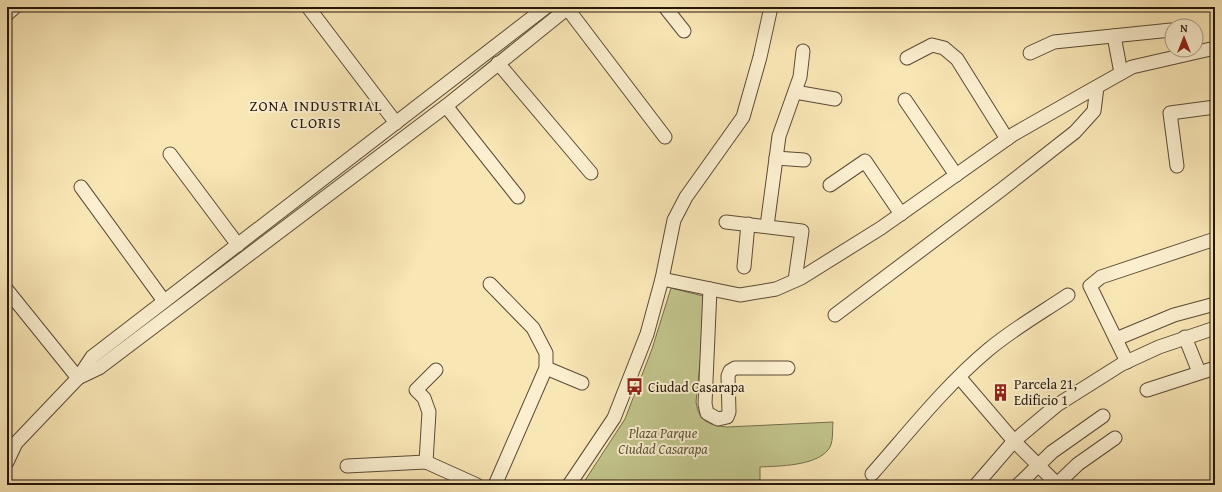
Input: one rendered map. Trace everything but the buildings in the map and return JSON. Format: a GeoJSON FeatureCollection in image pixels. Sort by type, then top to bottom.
{"type":"FeatureCollection","features":[{"type":"Feature","properties":{"kind":"street"},"geometry":{"type":"LineString","coordinates":[[7,14],[15,7]]}},
{"type":"Feature","properties":{"kind":"street"},"geometry":{"type":"LineString","coordinates":[[308,7],[396,123]]}},
{"type":"Feature","properties":{"kind":"street"},"geometry":{"type":"LineString","coordinates":[[7,462],[16,443],[78,378],[92,357],[546,7]]}},
{"type":"Feature","properties":{"kind":"street"},"geometry":{"type":"LineString","coordinates":[[665,7],[684,31]]}},
{"type":"Feature","properties":{"kind":"street"},"geometry":{"type":"LineString","coordinates":[[569,485],[614,418],[647,334],[662,279],[674,220],[686,197],[743,117],[760,57],[770,7]]}},
{"type":"Feature","properties":{"kind":"street"},"geometry":{"type":"LineString","coordinates":[[78,378],[99,368],[446,106],[568,8],[665,137]]}},
{"type":"Feature","properties":{"kind":"street"},"geometry":{"type":"LineString","coordinates":[[1030,54],[1054,42],[1164,31]]}},
{"type":"Feature","properties":{"kind":"street"},"geometry":{"type":"LineString","coordinates":[[1114,36],[1121,73]]}},
{"type":"Feature","properties":{"kind":"street"},"geometry":{"type":"LineString","coordinates":[[907,58],[932,44],[944,48],[957,60],[1006,140]]}},
{"type":"Feature","properties":{"kind":"street"},"geometry":{"type":"LineString","coordinates":[[662,279],[740,295],[756,294],[776,289],[795,280],[901,214],[1006,140],[1121,73],[1132,67],[1215,48]]}},
{"type":"Feature","properties":{"kind":"street"},"geometry":{"type":"LineString","coordinates":[[767,226],[779,136],[800,77],[803,50]]}},
{"type":"Feature","properties":{"kind":"street"},"geometry":{"type":"LineString","coordinates":[[498,63],[591,173]]}},
{"type":"Feature","properties":{"kind":"street"},"geometry":{"type":"LineString","coordinates":[[835,315],[1075,132],[1094,111],[1097,87]]}},
{"type":"Feature","properties":{"kind":"street"},"geometry":{"type":"LineString","coordinates":[[795,92],[835,99]]}},
{"type":"Feature","properties":{"kind":"street"},"geometry":{"type":"LineString","coordinates":[[905,100],[956,175]]}},
{"type":"Feature","properties":{"kind":"street"},"geometry":{"type":"LineString","coordinates":[[446,106],[518,198]]}},
{"type":"Feature","properties":{"kind":"street"},"geometry":{"type":"LineString","coordinates":[[1177,166],[1170,113],[1215,107]]}},
{"type":"Feature","properties":{"kind":"street"},"geometry":{"type":"LineString","coordinates":[[170,154],[238,244]]}},
{"type":"Feature","properties":{"kind":"street"},"geometry":{"type":"LineString","coordinates":[[776,158],[804,160]]}},
{"type":"Feature","properties":{"kind":"street"},"geometry":{"type":"LineString","coordinates":[[830,185],[865,161],[901,214]]}},
{"type":"Feature","properties":{"kind":"street"},"geometry":{"type":"LineString","coordinates":[[81,187],[164,301]]}},
{"type":"Feature","properties":{"kind":"street"},"geometry":{"type":"LineString","coordinates":[[726,222],[802,230],[795,280]]}},
{"type":"Feature","properties":{"kind":"street"},"geometry":{"type":"LineString","coordinates":[[744,267],[748,224]]}},
{"type":"Feature","properties":{"kind":"street"},"geometry":{"type":"LineString","coordinates":[[1127,362],[1090,286],[1101,277],[1212,240]]}},
{"type":"Feature","properties":{"kind":"street"},"geometry":{"type":"LineString","coordinates":[[490,284],[532,328],[546,353],[546,368],[495,485]]}},
{"type":"Feature","properties":{"kind":"street"},"geometry":{"type":"LineString","coordinates":[[710,289],[705,404],[707,414],[718,419],[727,417],[729,412],[728,376],[730,371],[735,368],[788,368]]}},
{"type":"Feature","properties":{"kind":"street"},"geometry":{"type":"LineString","coordinates":[[7,290],[78,378]]}},
{"type":"Feature","properties":{"kind":"street"},"geometry":{"type":"LineString","coordinates":[[872,474],[960,378],[988,350],[1014,329],[1068,295]]}},
{"type":"Feature","properties":{"kind":"street"},"geometry":{"type":"LineString","coordinates":[[1116,339],[1174,315],[1215,304]]}},
{"type":"Feature","properties":{"kind":"street"},"geometry":{"type":"LineString","coordinates":[[976,485],[1014,441],[1057,405],[1127,362],[1185,337],[1215,328]]}},
{"type":"Feature","properties":{"kind":"street"},"geometry":{"type":"LineString","coordinates":[[1185,337],[1199,372]]}},
{"type":"Feature","properties":{"kind":"street"},"geometry":{"type":"LineString","coordinates":[[546,368],[582,383]]}},
{"type":"Feature","properties":{"kind":"street"},"geometry":{"type":"LineString","coordinates":[[1147,390],[1215,368]]}},
{"type":"Feature","properties":{"kind":"street"},"geometry":{"type":"LineString","coordinates":[[426,462],[429,412],[424,398],[416,390],[436,370]]}},
{"type":"Feature","properties":{"kind":"street"},"geometry":{"type":"LineString","coordinates":[[960,378],[1014,441],[1057,485],[1078,464],[1115,438]]}},
{"type":"Feature","properties":{"kind":"street"},"geometry":{"type":"LineString","coordinates":[[1018,485],[1038,465],[1084,428],[1103,416]]}},
{"type":"Feature","properties":{"kind":"street"},"geometry":{"type":"LineString","coordinates":[[347,466],[426,462],[477,485]]}},
{"type":"Feature","properties":{"kind":"green space","name":"Plaza Parque Ciudad Casarapa"},"geometry":{"type":"Polygon","coordinates":[[[671,288],[707,297],[696,402],[697,409],[702,418],[715,425],[727,427],[833,422],[832,440],[828,450],[815,459],[806,462],[760,467],[760,485],[582,485],[625,419],[652,349],[671,288]]]}},
{"type":"Feature","properties":{"kind":"place","name":"Ciudad Casarapa"},"geometry":{"type":"Point","coordinates":[635,387]}},
{"type":"Feature","properties":{"kind":"place","name":"Parcela 21, Edificio 1"},"geometry":{"type":"Point","coordinates":[1001,392]}},
{"type":"Feature","properties":{"kind":"district","name":"ZONA INDUSTRIAL CLORIS"},"geometry":{"type":"Point","coordinates":[316,114]}}]}
